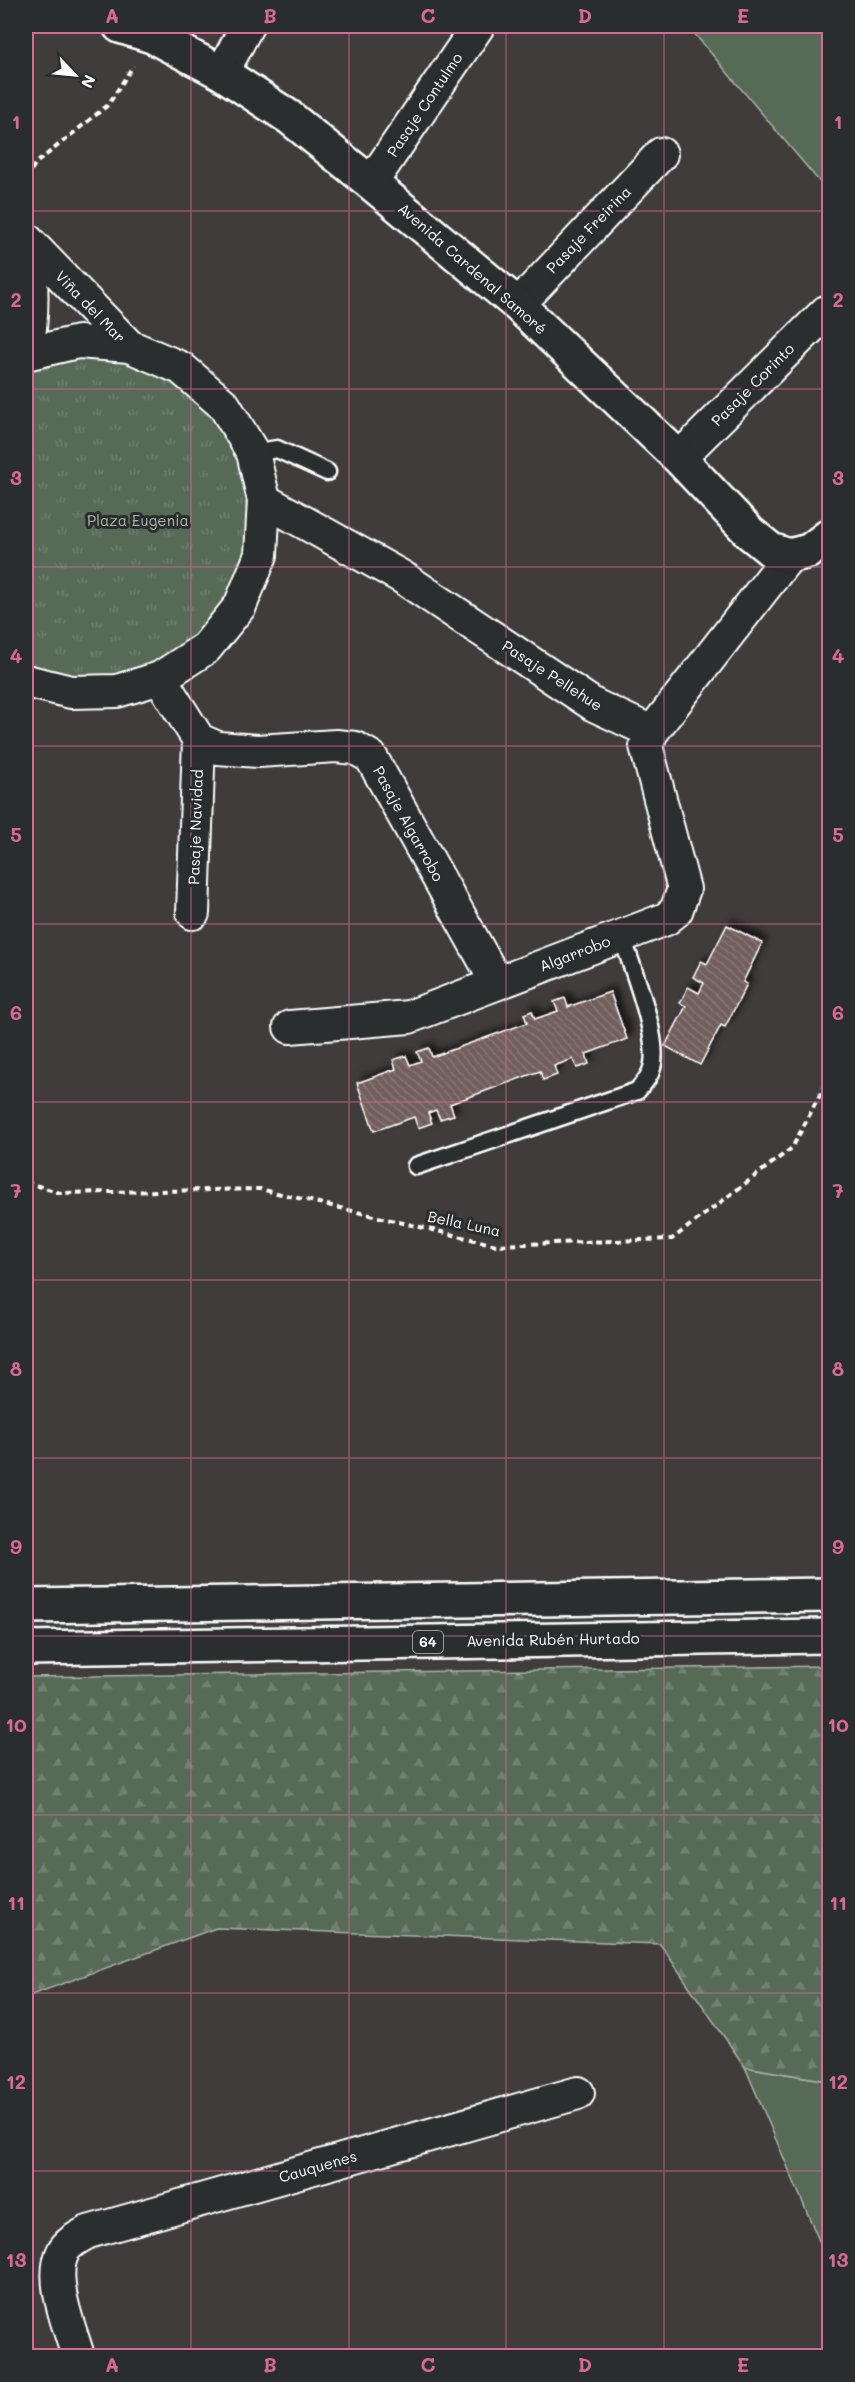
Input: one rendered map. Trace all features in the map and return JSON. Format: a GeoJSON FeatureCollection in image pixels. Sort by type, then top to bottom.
{"type":"FeatureCollection","features":[{"type":"Feature","properties":{"kind":"main road","name":"Avenida Cardenal Samoré"},"geometry":{"type":"LineString","coordinates":[[120,26],[152,36],[222,73],[289,117],[518,305],[679,458],[750,533],[771,550],[789,556]]}},
{"type":"Feature","properties":{"kind":"main road"},"geometry":{"type":"LineString","coordinates":[[789,556],[809,550],[830,535]]}},
{"type":"Feature","properties":{"kind":"main road"},"geometry":{"type":"LineString","coordinates":[[26,1606],[830,1595]]}},
{"type":"Feature","properties":{"kind":"main road","name":"Avenida Rubén Hurtado"},"geometry":{"type":"LineString","coordinates":[[26,1648],[830,1636]]}},
{"type":"Feature","properties":{"kind":"street"},"geometry":{"type":"LineString","coordinates":[[222,73],[247,26]]}},
{"type":"Feature","properties":{"kind":"street","name":"Pasaje Contulmo"},"geometry":{"type":"LineString","coordinates":[[371,183],[478,26]]}},
{"type":"Feature","properties":{"kind":"street","name":"Pasaje Freirina"},"geometry":{"type":"LineString","coordinates":[[518,305],[661,154]]}},
{"type":"Feature","properties":{"kind":"street","name":"Viña del Mar"},"geometry":{"type":"LineString","coordinates":[[26,240],[129,346]]}},
{"type":"Feature","properties":{"kind":"street","name":"Viña del Mar"},"geometry":{"type":"LineString","coordinates":[[26,240],[33,283],[32,319],[26,354]]}},
{"type":"Feature","properties":{"kind":"street","name":"Pasaje Corinto"},"geometry":{"type":"LineString","coordinates":[[679,458],[826,312]]}},
{"type":"Feature","properties":{"kind":"street"},"geometry":{"type":"LineString","coordinates":[[26,354],[78,342],[129,346],[181,368],[224,405],[253,453],[264,500],[261,555],[240,606],[206,648],[160,678],[117,691],[71,692],[26,681]]}},
{"type":"Feature","properties":{"kind":"street","name":"Pasaje Pellehue"},"geometry":{"type":"LineString","coordinates":[[264,500],[402,577],[594,705],[652,732]]}},
{"type":"Feature","properties":{"kind":"street"},"geometry":{"type":"LineString","coordinates":[[652,732],[789,556]]}},
{"type":"Feature","properties":{"kind":"street"},"geometry":{"type":"LineString","coordinates":[[160,678],[199,740]]}},
{"type":"Feature","properties":{"kind":"street","name":"Algarrobo"},"geometry":{"type":"LineString","coordinates":[[290,1027],[410,1017],[666,920],[676,911],[684,890],[646,746],[652,732]]}},
{"type":"Feature","properties":{"kind":"street","name":"Pasaje Navidad"},"geometry":{"type":"LineString","coordinates":[[193,913],[199,740]]}},
{"type":"Feature","properties":{"kind":"street","name":"Pasaje Algarrobo"},"geometry":{"type":"LineString","coordinates":[[199,740],[218,748],[258,751],[336,746],[355,748],[371,757],[497,983]]}},
{"type":"Feature","properties":{"kind":"street","name":"Cauquenes"},"geometry":{"type":"LineString","coordinates":[[78,2356],[58,2283],[59,2267],[63,2251],[74,2240],[88,2232],[578,2093]]}},
{"type":"Feature","properties":{"kind":"lane"},"geometry":{"type":"LineString","coordinates":[[253,453],[277,449],[327,472]]}},
{"type":"Feature","properties":{"kind":"lane"},"geometry":{"type":"LineString","coordinates":[[416,1166],[637,1091],[652,1067],[654,1041],[622,936]]}},
{"type":"Feature","properties":{"kind":"path"},"geometry":{"type":"LineString","coordinates":[[26,179],[35,164],[108,105],[152,36]]}},
{"type":"Feature","properties":{"kind":"path","name":"Bella Luna"},"geometry":{"type":"LineString","coordinates":[[26,1182],[60,1193],[260,1190],[496,1245],[672,1239],[792,1148],[830,1076]]}},
{"type":"Feature","properties":{"kind":"green space"},"geometry":{"type":"Polygon","coordinates":[[[688,26],[829,26],[829,193],[688,26]]]}},
{"type":"Feature","properties":{"kind":"green space","name":"Plaza Eugenia"},"geometry":{"type":"Polygon","coordinates":[[[87,356],[141,364],[188,388],[225,428],[247,477],[252,530],[239,581],[211,625],[171,658],[122,677],[70,679],[26,666],[26,371],[34,366],[87,356]]]}},
{"type":"Feature","properties":{"kind":"green space"},"geometry":{"type":"Polygon","coordinates":[[[829,1666],[829,2081],[745,2067],[660,1944],[216,1928],[26,1997],[26,1677],[829,1666]]]}},
{"type":"Feature","properties":{"kind":"green space"},"geometry":{"type":"Polygon","coordinates":[[[745,2067],[829,2081],[829,2264],[745,2067]]]}},
{"type":"Feature","properties":{"kind":"building"},"geometry":{"type":"Polygon","coordinates":[[[727,925],[762,943],[743,982],[747,984],[725,1027],[721,1025],[700,1065],[665,1046],[686,1006],[680,1003],[688,987],[699,993],[704,983],[693,977],[701,961],[707,964],[727,925]]]}},
{"type":"Feature","properties":{"kind":"building"},"geometry":{"type":"Polygon","coordinates":[[[610,992],[627,1039],[586,1054],[589,1064],[577,1068],[573,1059],[554,1066],[557,1075],[543,1080],[540,1071],[450,1104],[454,1115],[440,1119],[436,1110],[428,1113],[432,1123],[418,1128],[414,1117],[374,1131],[357,1083],[396,1069],[393,1060],[406,1056],[410,1065],[421,1061],[417,1052],[429,1048],[432,1057],[527,1023],[524,1014],[532,1011],[535,1019],[558,1011],[554,1002],[565,998],[568,1007],[610,992]]]}}]}
